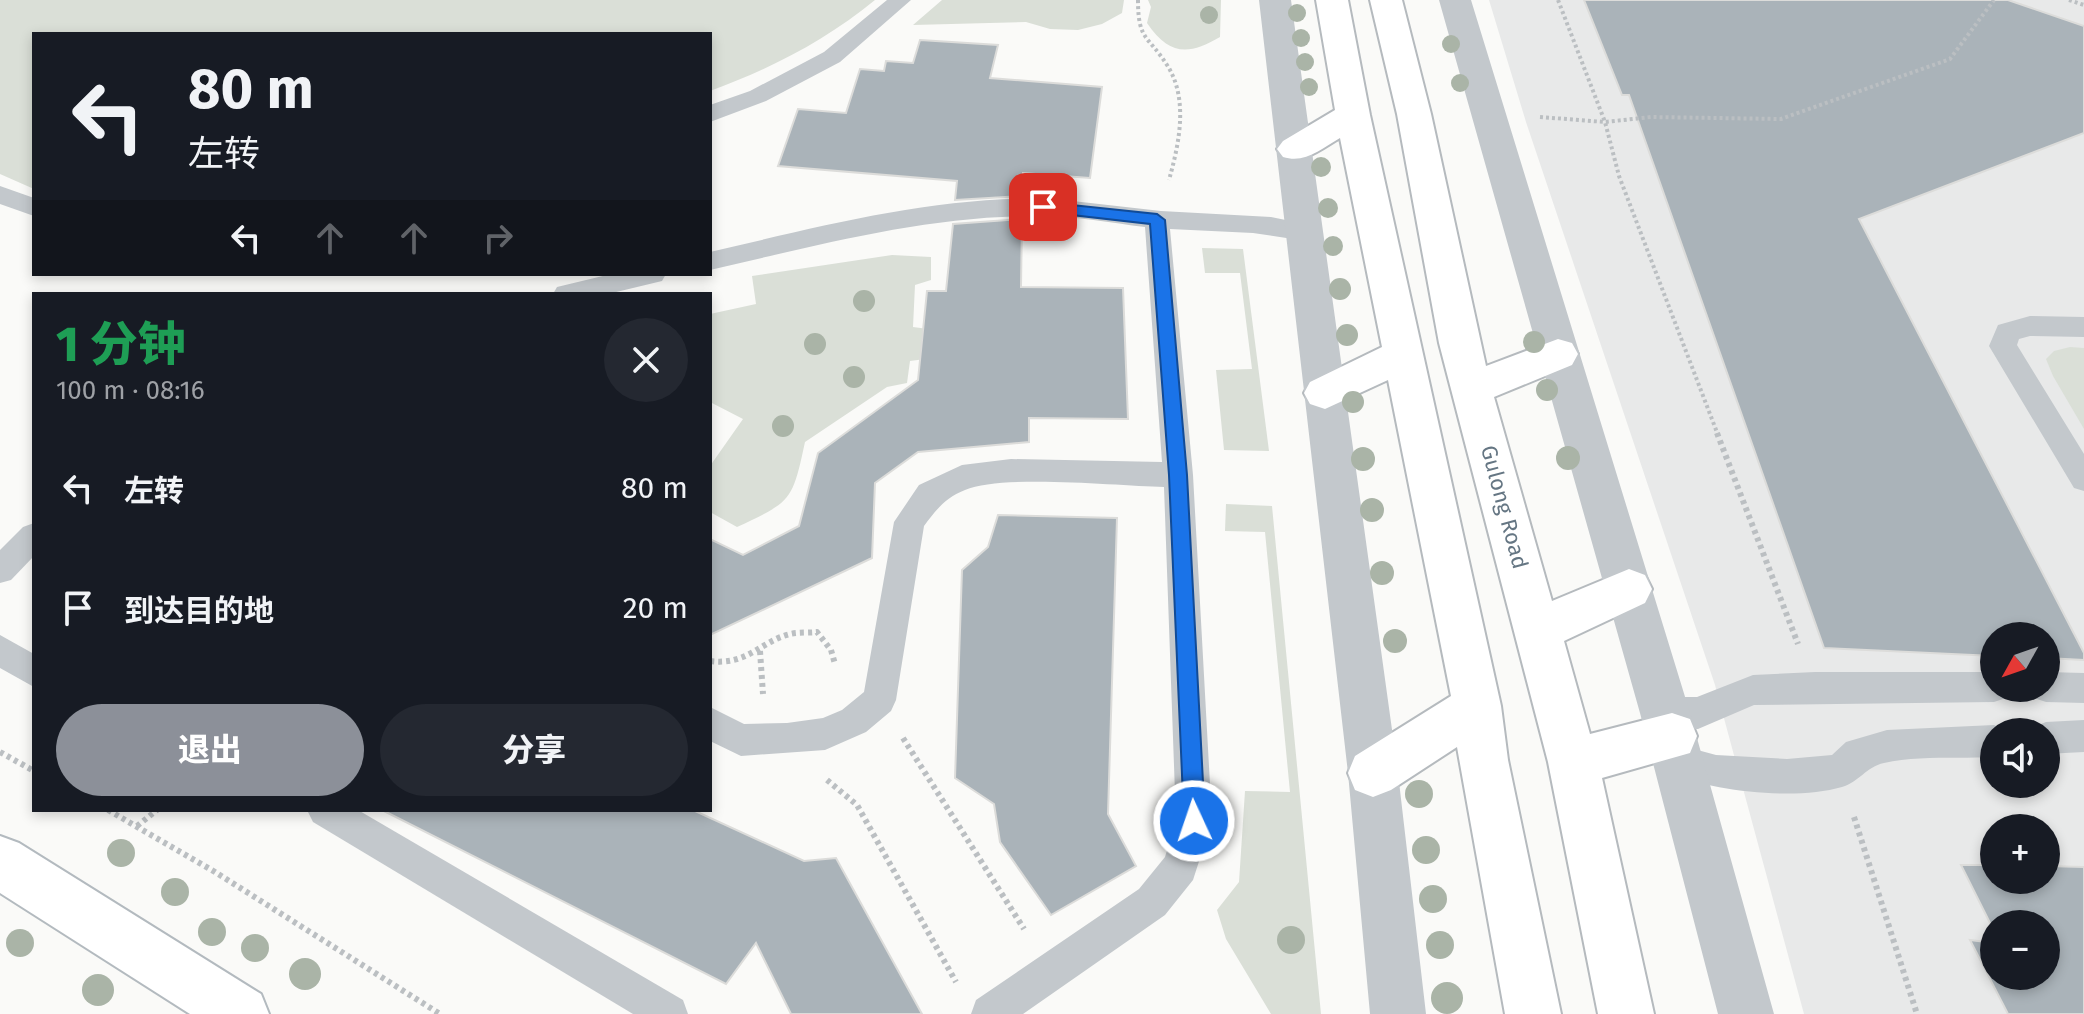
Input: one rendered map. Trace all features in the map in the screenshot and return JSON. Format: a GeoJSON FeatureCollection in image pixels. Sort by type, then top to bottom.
{"type":"FeatureCollection","features":[{"type":"Feature","properties":{"kind":"main road"},"geometry":{"type":"LineString","coordinates":[[1332,0],[1353,115],[1477,706],[1483,760],[1533,1014]]}},
{"type":"Feature","properties":{"kind":"main road","name":"Gulong Road"},"geometry":{"type":"LineString","coordinates":[[1386,0],[1414,114],[1459,343],[1573,762],[1626,1014]]}},
{"type":"Feature","properties":{"kind":"main road"},"geometry":{"type":"LineString","coordinates":[[1295,149],[1353,115]]}},
{"type":"Feature","properties":{"kind":"main road"},"geometry":{"type":"LineString","coordinates":[[1325,393],[1405,354]]}},
{"type":"Feature","properties":{"kind":"main road"},"geometry":{"type":"LineString","coordinates":[[1473,388],[1558,354]]}},
{"type":"Feature","properties":{"kind":"main road"},"geometry":{"type":"LineString","coordinates":[[1538,630],[1629,589]]}},
{"type":"Feature","properties":{"kind":"main road"},"geometry":{"type":"LineString","coordinates":[[1373,773],[1477,706]]}},
{"type":"Feature","properties":{"kind":"main road"},"geometry":{"type":"LineString","coordinates":[[1573,762],[1672,736]]}},
{"type":"Feature","properties":{"kind":"main road"},"geometry":{"type":"LineString","coordinates":[[0,862],[241,1014]]}},
{"type":"Feature","properties":{"kind":"street"},"geometry":{"type":"LineString","coordinates":[[1275,0],[1373,773],[1398,1014]]}},
{"type":"Feature","properties":{"kind":"street"},"geometry":{"type":"LineString","coordinates":[[1455,0],[1672,736],[1746,1014]]}},
{"type":"Feature","properties":{"kind":"lane"},"geometry":{"type":"LineString","coordinates":[[712,113],[758,96],[832,57],[900,0]]}},
{"type":"Feature","properties":{"kind":"lane"},"geometry":{"type":"LineString","coordinates":[[0,195],[32,206]]}},
{"type":"Feature","properties":{"kind":"lane"},"geometry":{"type":"LineString","coordinates":[[712,261],[895,221],[982,210],[1043,207],[1157,220],[1285,226],[1306,232]]}},
{"type":"Feature","properties":{"kind":"lane"},"geometry":{"type":"LineString","coordinates":[[990,1014],[1152,902],[1180,867],[1194,821],[1178,475],[1157,220]]}},
{"type":"Feature","properties":{"kind":"lane"},"geometry":{"type":"LineString","coordinates":[[575,292],[644,276]]}},
{"type":"Feature","properties":{"kind":"lane"},"geometry":{"type":"LineString","coordinates":[[2084,327],[2030,326],[2008,332],[2003,346],[2084,479]]}},
{"type":"Feature","properties":{"kind":"lane"},"geometry":{"type":"LineString","coordinates":[[712,724],[741,740],[825,734],[854,721],[879,700],[909,522],[930,494],[962,477],[1011,471],[1178,475]]}},
{"type":"Feature","properties":{"kind":"lane"},"geometry":{"type":"LineString","coordinates":[[0,570],[32,538]]}},
{"type":"Feature","properties":{"kind":"lane"},"geometry":{"type":"LineString","coordinates":[[0,650],[32,671]]}},
{"type":"Feature","properties":{"kind":"lane"},"geometry":{"type":"LineString","coordinates":[[1980,687],[1753,690],[1698,713],[1672,736],[1716,772],[1787,776],[1840,771],[1858,754],[1887,746],[1980,742]]}},
{"type":"Feature","properties":{"kind":"lane"},"geometry":{"type":"LineString","coordinates":[[2060,687],[2084,688]]}},
{"type":"Feature","properties":{"kind":"lane"},"geometry":{"type":"LineString","coordinates":[[2060,737],[2084,736]]}},
{"type":"Feature","properties":{"kind":"lane"},"geometry":{"type":"LineString","coordinates":[[328,812],[669,1014]]}},
{"type":"Feature","properties":{"kind":"path"},"geometry":{"type":"LineString","coordinates":[[1138,0],[1137,28],[1145,43],[1174,76],[1178,96],[1178,137],[1157,220]]}},
{"type":"Feature","properties":{"kind":"path"},"geometry":{"type":"LineString","coordinates":[[1558,0],[1605,122],[1619,176],[1815,687]]}},
{"type":"Feature","properties":{"kind":"path"},"geometry":{"type":"LineString","coordinates":[[1564,117],[1605,122],[1651,117],[1781,119],[1950,59],[1994,0]]}},
{"type":"Feature","properties":{"kind":"path"},"geometry":{"type":"LineString","coordinates":[[2069,0],[2084,5]]}},
{"type":"Feature","properties":{"kind":"path"},"geometry":{"type":"LineString","coordinates":[[712,661],[724,663],[760,651],[789,634],[817,632],[831,650],[839,678],[879,700],[1051,971]]}},
{"type":"Feature","properties":{"kind":"path"},"geometry":{"type":"LineString","coordinates":[[760,651],[764,677],[763,706],[787,739],[824,778],[857,805],[958,986]]}},
{"type":"Feature","properties":{"kind":"path"},"geometry":{"type":"LineString","coordinates":[[0,752],[32,770]]}},
{"type":"Feature","properties":{"kind":"path"},"geometry":{"type":"LineString","coordinates":[[1840,771],[1917,1014]]}},
{"type":"Feature","properties":{"kind":"path"},"geometry":{"type":"LineString","coordinates":[[112,812],[440,1014]]}},
{"type":"Feature","properties":{"kind":"path"},"geometry":{"type":"LineString","coordinates":[[137,826],[154,812]]}},
{"type":"Feature","properties":{"kind":"shaded area"},"geometry":{"type":"Polygon","coordinates":[[[0,0],[875,0],[796,53],[712,90],[712,32],[32,32],[32,188],[0,174],[0,0]]]}},
{"type":"Feature","properties":{"kind":"shaded area"},"geometry":{"type":"Polygon","coordinates":[[[942,0],[1124,0],[1122,13],[1102,24],[1078,30],[1050,29],[1026,22],[913,25],[942,0]]]}},
{"type":"Feature","properties":{"kind":"shaded area"},"geometry":{"type":"Polygon","coordinates":[[[1148,0],[1221,0],[1220,37],[1189,49],[1171,47],[1147,23],[1151,7],[1148,0]]]}},
{"type":"Feature","properties":{"kind":"shaded area"},"geometry":{"type":"Polygon","coordinates":[[[1489,0],[2084,0],[2084,1014],[1804,1014],[1715,685],[1526,122],[1489,0]]]}},
{"type":"Feature","properties":{"kind":"shaded area"},"geometry":{"type":"Polygon","coordinates":[[[1202,248],[1243,249],[1269,451],[1224,450],[1216,370],[1252,369],[1240,273],[1205,273],[1202,248]]]}},
{"type":"Feature","properties":{"kind":"shaded area"},"geometry":{"type":"Polygon","coordinates":[[[892,255],[931,257],[931,280],[915,285],[913,327],[936,330],[933,358],[910,361],[907,383],[887,387],[805,442],[797,477],[787,497],[769,511],[737,527],[712,513],[712,463],[743,419],[712,403],[712,314],[756,304],[752,276],[892,255]]]}},
{"type":"Feature","properties":{"kind":"shaded area"},"geometry":{"type":"Polygon","coordinates":[[[2084,348],[2084,429],[2046,359],[2054,351],[2084,348]]]}},
{"type":"Feature","properties":{"kind":"shaded area"},"geometry":{"type":"Polygon","coordinates":[[[1226,504],[1272,506],[1321,1014],[1271,1014],[1226,939],[1217,910],[1239,882],[1245,791],[1290,792],[1265,532],[1225,531],[1226,504]]]}},
{"type":"Feature","properties":{"kind":"building"},"geometry":{"type":"Polygon","coordinates":[[[1584,0],[2008,0],[2084,26],[2084,133],[1859,219],[2084,653],[2084,660],[2060,659],[2060,622],[1980,622],[1980,655],[1824,648],[1629,95],[1622,95],[1584,0]]]}},
{"type":"Feature","properties":{"kind":"building"},"geometry":{"type":"Polygon","coordinates":[[[920,40],[998,45],[990,78],[1102,87],[1090,178],[1023,173],[1023,196],[955,200],[957,181],[778,166],[798,109],[846,113],[860,69],[884,71],[886,61],[913,63],[920,40]]]}},
{"type":"Feature","properties":{"kind":"building"},"geometry":{"type":"Polygon","coordinates":[[[1022,219],[1021,287],[1123,288],[1128,419],[1029,418],[1029,442],[918,452],[875,483],[872,558],[712,634],[712,540],[743,555],[799,526],[818,453],[918,380],[927,291],[946,291],[953,224],[1022,219]]]}},
{"type":"Feature","properties":{"kind":"building"},"geometry":{"type":"Polygon","coordinates":[[[998,515],[1117,518],[1108,814],[1136,866],[1051,915],[1000,842],[994,804],[955,778],[962,570],[988,547],[998,515]]]}},
{"type":"Feature","properties":{"kind":"building"},"geometry":{"type":"Polygon","coordinates":[[[386,812],[697,812],[804,861],[836,858],[922,1014],[791,1014],[756,943],[726,984],[386,812]]]}},
{"type":"Feature","properties":{"kind":"building"},"geometry":{"type":"Polygon","coordinates":[[[1961,865],[1980,865],[1980,894],[2060,894],[2060,866],[2084,867],[2084,1014],[2008,1014],[1996,990],[2060,990],[2060,910],[1984,910],[1961,865]]]}},
{"type":"Feature","properties":{"kind":"building"},"geometry":{"type":"Polygon","coordinates":[[[1970,940],[1980,941],[1980,959],[1970,940]]]}},
{"type":"Feature","properties":{"kind":"route"},"geometry":{"type":"LineString","coordinates":[[1043,207],[1157,220],[1178,475],[1194,821]]}}]}
